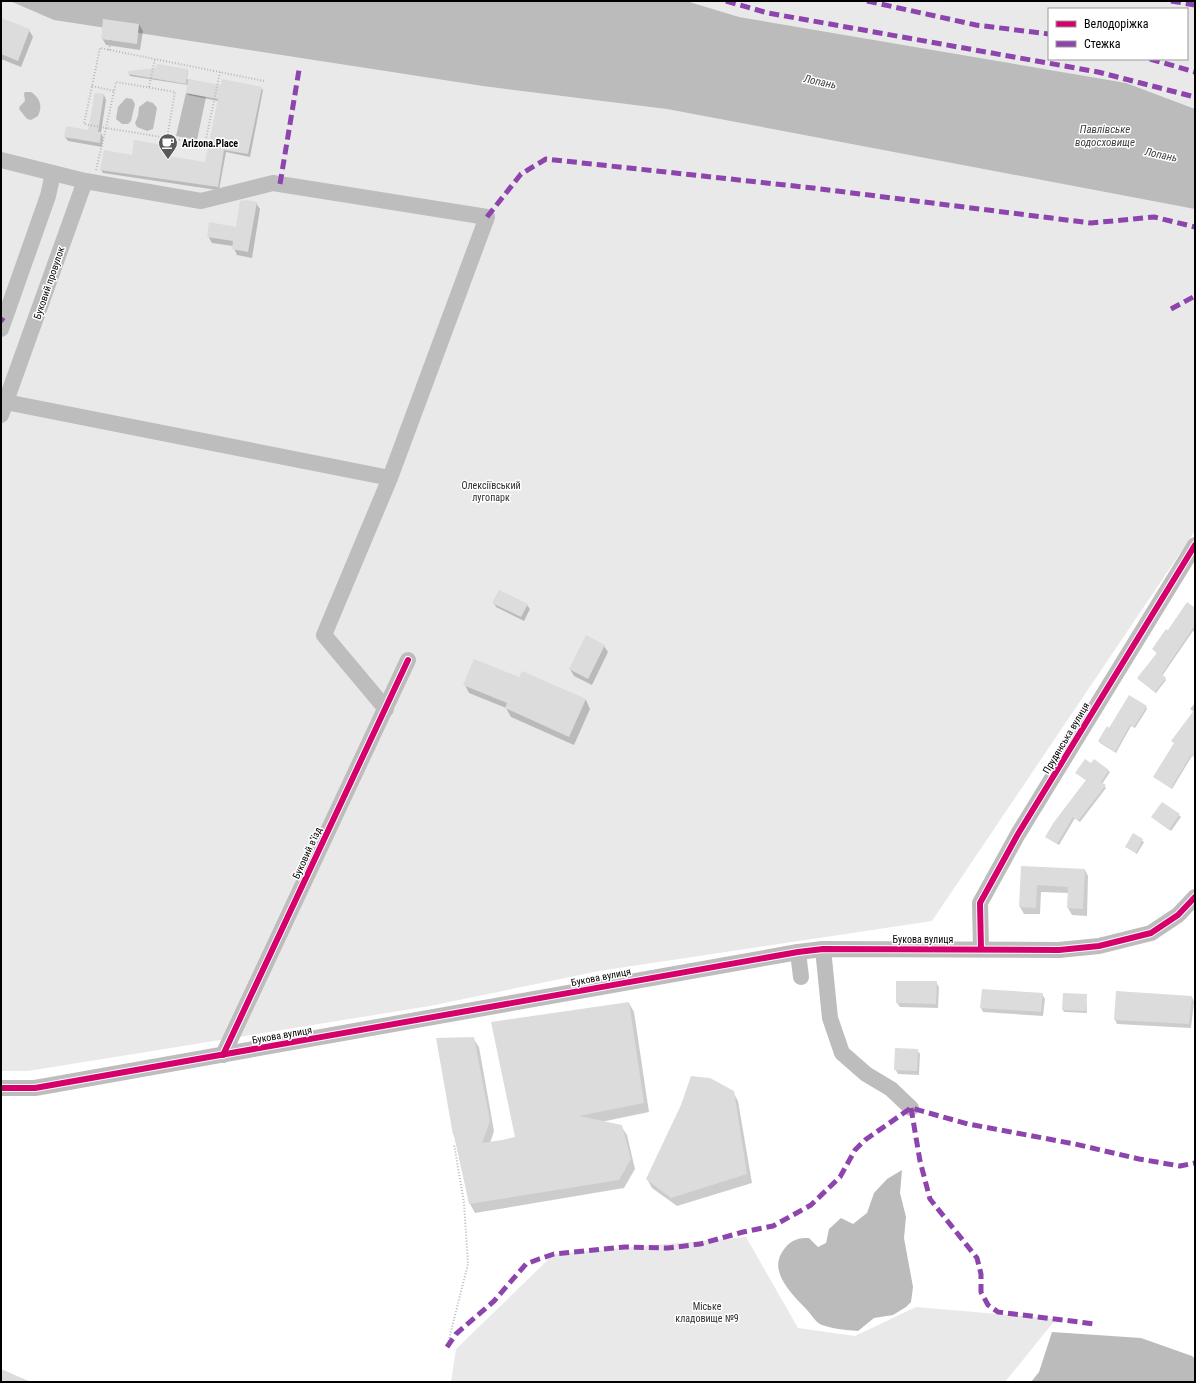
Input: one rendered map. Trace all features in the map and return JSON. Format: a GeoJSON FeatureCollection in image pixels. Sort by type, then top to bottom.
{"type":"FeatureCollection","features":[{"type":"Feature","properties":{"kind":"street"},"geometry":{"type":"LineString","coordinates":[[1,160],[89,182],[200,201],[273,183],[487,217],[390,478],[324,635],[386,709]]}},
{"type":"Feature","properties":{"kind":"street"},"geometry":{"type":"LineString","coordinates":[[1,328],[48,196],[53,174]]}},
{"type":"Feature","properties":{"kind":"street","name":"Буковий провулок"},"geometry":{"type":"LineString","coordinates":[[2,406],[89,182]]}},
{"type":"Feature","properties":{"kind":"street"},"geometry":{"type":"LineString","coordinates":[[2,406],[390,478]]}},
{"type":"Feature","properties":{"kind":"street","name":"Прудянська вулиця"},"geometry":{"type":"LineString","coordinates":[[982,949],[980,903],[1018,834],[1195,545]]}},
{"type":"Feature","properties":{"kind":"street","name":"Буковий в'їзд"},"geometry":{"type":"LineString","coordinates":[[223,1055],[408,660]]}},
{"type":"Feature","properties":{"kind":"street","name":"Букова вулиця"},"geometry":{"type":"LineString","coordinates":[[1,1088],[35,1088],[798,952],[822,949],[1059,950],[1099,946],[1151,933],[1178,915],[1195,897]]}},
{"type":"Feature","properties":{"kind":"street"},"geometry":{"type":"LineString","coordinates":[[822,949],[830,1018],[842,1053],[866,1074],[891,1089],[911,1108]]}},
{"type":"Feature","properties":{"kind":"street"},"geometry":{"type":"LineString","coordinates":[[798,952],[801,977]]}},
{"type":"Feature","properties":{"kind":"path"},"geometry":{"type":"LineString","coordinates":[[110,50],[111,40]]}},
{"type":"Feature","properties":{"kind":"path"},"geometry":{"type":"LineString","coordinates":[[220,72],[205,144],[84,124],[100,48],[220,72],[264,81]]}},
{"type":"Feature","properties":{"kind":"path"},"geometry":{"type":"LineString","coordinates":[[149,88],[155,59]]}},
{"type":"Feature","properties":{"kind":"path"},"geometry":{"type":"LineString","coordinates":[[89,182],[106,128],[116,82],[175,92],[167,138]]}},
{"type":"Feature","properties":{"kind":"path"},"geometry":{"type":"LineString","coordinates":[[92,86],[114,91]]}},
{"type":"Feature","properties":{"kind":"path"},"geometry":{"type":"LineString","coordinates":[[447,1347],[468,1264],[464,1203],[454,1144]]}},
{"type":"Feature","properties":{"kind":"green space","name":"Олексіївський лугопарк"},"geometry":{"type":"Polygon","coordinates":[[[1,1],[1195,1],[1195,531],[932,921],[599,971],[430,1006],[28,1071],[1,1071],[1,1]]]}},
{"type":"Feature","properties":{"kind":"green space","name":"Міське кладовище №9"},"geometry":{"type":"Polygon","coordinates":[[[746,1237],[798,1328],[855,1336],[916,1307],[1056,1319],[1005,1382],[451,1382],[456,1349],[554,1254],[746,1237]]]}},
{"type":"Feature","properties":{"kind":"water","name":"Павлівське водосховище"},"geometry":{"type":"Polygon","coordinates":[[[10,1],[686,1],[739,17],[1126,83],[1195,109],[1195,209],[667,109],[483,86],[54,20],[10,1]]]}},
{"type":"Feature","properties":{"kind":"water"},"geometry":{"type":"Polygon","coordinates":[[[25,92],[31,92],[40,102],[40,112],[38,116],[31,120],[27,119],[19,109],[25,101],[25,92]]]}},
{"type":"Feature","properties":{"kind":"water"},"geometry":{"type":"Polygon","coordinates":[[[186,93],[206,97],[197,140],[176,136],[186,93]]]}},
{"type":"Feature","properties":{"kind":"water"},"geometry":{"type":"Polygon","coordinates":[[[126,98],[132,99],[135,104],[131,121],[128,124],[122,124],[116,119],[118,107],[126,98]]]}},
{"type":"Feature","properties":{"kind":"water"},"geometry":{"type":"Polygon","coordinates":[[[147,101],[153,103],[157,108],[153,129],[147,131],[137,127],[135,123],[138,116],[139,107],[147,101]]]}},
{"type":"Feature","properties":{"kind":"water"},"geometry":{"type":"Polygon","coordinates":[[[902,1170],[900,1193],[906,1217],[904,1238],[913,1287],[911,1302],[893,1315],[874,1318],[858,1331],[835,1328],[820,1324],[794,1296],[783,1281],[779,1273],[778,1265],[780,1256],[790,1243],[802,1238],[809,1238],[818,1247],[826,1243],[829,1229],[841,1218],[853,1224],[867,1213],[874,1193],[887,1179],[902,1170]]]}},
{"type":"Feature","properties":{"kind":"water"},"geometry":{"type":"Polygon","coordinates":[[[1052,1332],[1141,1338],[1192,1356],[1195,1359],[1195,1382],[1031,1382],[1039,1372],[1052,1332]]]}},
{"type":"Feature","properties":{"kind":"building"},"geometry":{"type":"Polygon","coordinates":[[[1,18],[30,29],[18,61],[1,54],[1,18]]]}},
{"type":"Feature","properties":{"kind":"building"},"geometry":{"type":"Polygon","coordinates":[[[103,19],[139,24],[137,44],[101,39],[103,19]]]}},
{"type":"Feature","properties":{"kind":"building"},"geometry":{"type":"Polygon","coordinates":[[[157,64],[188,69],[186,84],[128,74],[128,71],[156,68],[157,64]]]}},
{"type":"Feature","properties":{"kind":"building"},"geometry":{"type":"Polygon","coordinates":[[[188,79],[221,85],[222,79],[262,87],[248,154],[224,150],[218,187],[100,170],[104,150],[132,155],[134,140],[169,146],[168,156],[205,162],[218,99],[186,93],[188,79]]]}},
{"type":"Feature","properties":{"kind":"building"},"geometry":{"type":"Polygon","coordinates":[[[95,93],[104,94],[98,132],[101,132],[100,143],[64,137],[66,126],[88,130],[95,93]]]}},
{"type":"Feature","properties":{"kind":"building"},"geometry":{"type":"Polygon","coordinates":[[[245,200],[257,202],[248,252],[232,249],[233,241],[207,237],[209,222],[236,227],[240,201],[245,200]]]}},
{"type":"Feature","properties":{"kind":"building"},"geometry":{"type":"Polygon","coordinates":[[[499,590],[528,604],[521,617],[492,603],[499,590]]]}},
{"type":"Feature","properties":{"kind":"building"},"geometry":{"type":"Polygon","coordinates":[[[1187,602],[1195,608],[1195,625],[1162,674],[1166,678],[1155,692],[1137,678],[1157,653],[1152,649],[1166,629],[1168,630],[1187,602]]]}},
{"type":"Feature","properties":{"kind":"building"},"geometry":{"type":"Polygon","coordinates":[[[586,635],[605,645],[588,679],[569,669],[586,635]]]}},
{"type":"Feature","properties":{"kind":"building"},"geometry":{"type":"Polygon","coordinates":[[[474,659],[519,677],[522,671],[586,699],[569,737],[505,708],[507,703],[463,685],[474,659]]]}},
{"type":"Feature","properties":{"kind":"building"},"geometry":{"type":"Polygon","coordinates":[[[1129,695],[1147,706],[1134,727],[1130,725],[1115,752],[1098,741],[1107,726],[1109,728],[1129,695]]]}},
{"type":"Feature","properties":{"kind":"building"},"geometry":{"type":"Polygon","coordinates":[[[1195,709],[1195,758],[1191,755],[1171,788],[1153,777],[1174,743],[1171,741],[1195,709]]]}},
{"type":"Feature","properties":{"kind":"building"},"geometry":{"type":"Polygon","coordinates":[[[1085,759],[1091,763],[1094,759],[1109,770],[1101,782],[1106,785],[1078,821],[1073,817],[1057,844],[1045,837],[1054,822],[1086,780],[1075,773],[1085,759]]]}},
{"type":"Feature","properties":{"kind":"building"},"geometry":{"type":"Polygon","coordinates":[[[1162,802],[1180,814],[1169,830],[1151,817],[1162,802]]]}},
{"type":"Feature","properties":{"kind":"building"},"geometry":{"type":"Polygon","coordinates":[[[1133,833],[1143,839],[1136,853],[1125,847],[1133,833]]]}},
{"type":"Feature","properties":{"kind":"building"},"geometry":{"type":"Polygon","coordinates":[[[1021,866],[1085,869],[1083,909],[1067,908],[1068,887],[1037,885],[1036,908],[1019,907],[1021,866]]]}},
{"type":"Feature","properties":{"kind":"building"},"geometry":{"type":"Polygon","coordinates":[[[896,981],[937,981],[936,1004],[896,1003],[896,981]]]}},
{"type":"Feature","properties":{"kind":"building"},"geometry":{"type":"Polygon","coordinates":[[[982,989],[1043,993],[1041,1012],[980,1008],[982,989]]]}},
{"type":"Feature","properties":{"kind":"building"},"geometry":{"type":"Polygon","coordinates":[[[1116,991],[1192,996],[1189,1024],[1114,1020],[1116,991]]]}},
{"type":"Feature","properties":{"kind":"building"},"geometry":{"type":"Polygon","coordinates":[[[1063,993],[1087,994],[1086,1011],[1062,1010],[1063,993]]]}},
{"type":"Feature","properties":{"kind":"building"},"geometry":{"type":"Polygon","coordinates":[[[629,1002],[644,1103],[579,1116],[622,1125],[631,1159],[619,1180],[469,1204],[453,1135],[436,1038],[474,1037],[490,1121],[482,1143],[502,1140],[515,1137],[491,1022],[629,1002]]]}},
{"type":"Feature","properties":{"kind":"building"},"geometry":{"type":"Polygon","coordinates":[[[895,1048],[918,1049],[917,1071],[894,1070],[895,1048]]]}},
{"type":"Feature","properties":{"kind":"building"},"geometry":{"type":"Polygon","coordinates":[[[691,1076],[710,1078],[734,1091],[747,1174],[671,1198],[646,1179],[681,1105],[691,1076]]]}},
{"type":"Feature","properties":{"kind":"building"},"geometry":{"type":"Polygon","coordinates":[[[1,1369],[31,1382],[1,1382],[1,1369]]]}},
{"type":"Feature","properties":{"kind":"marked path"},"geometry":{"type":"LineString","coordinates":[[726,1],[768,13],[1098,72],[1195,97]]}},
{"type":"Feature","properties":{"kind":"marked path"},"geometry":{"type":"LineString","coordinates":[[867,1],[976,25],[1048,34]]}},
{"type":"Feature","properties":{"kind":"marked path"},"geometry":{"type":"LineString","coordinates":[[1171,1],[1195,5]]}},
{"type":"Feature","properties":{"kind":"marked path"},"geometry":{"type":"LineString","coordinates":[[1153,60],[1195,72]]}},
{"type":"Feature","properties":{"kind":"marked path"},"geometry":{"type":"LineString","coordinates":[[280,184],[299,70]]}},
{"type":"Feature","properties":{"kind":"marked path"},"geometry":{"type":"LineString","coordinates":[[487,217],[521,174],[546,159],[813,188],[1091,223],[1154,217],[1195,227]]}},
{"type":"Feature","properties":{"kind":"marked path"},"geometry":{"type":"LineString","coordinates":[[1171,309],[1195,296]]}},
{"type":"Feature","properties":{"kind":"marked path"},"geometry":{"type":"LineString","coordinates":[[911,1108],[920,1161],[930,1199],[977,1258],[981,1274],[981,1292],[988,1305],[998,1312],[1095,1324]]}},
{"type":"Feature","properties":{"kind":"marked path"},"geometry":{"type":"LineString","coordinates":[[447,1347],[456,1334],[494,1301],[526,1264],[539,1259],[554,1254],[625,1247],[668,1248],[700,1244],[743,1232],[773,1226],[811,1205],[840,1177],[855,1150],[865,1140],[911,1108],[968,1124],[1075,1144],[1139,1159],[1180,1166],[1195,1163]]}},
{"type":"Feature","properties":{"kind":"cycle path"},"geometry":{"type":"LineString","coordinates":[[981,949],[980,903],[1018,834],[1195,545]]}},
{"type":"Feature","properties":{"kind":"cycle path"},"geometry":{"type":"LineString","coordinates":[[223,1055],[408,660]]}},
{"type":"Feature","properties":{"kind":"cycle path"},"geometry":{"type":"LineString","coordinates":[[1,1088],[35,1088],[798,952],[823,949],[1059,950],[1099,946],[1151,933],[1178,915],[1195,897]]}},
{"type":"Feature","properties":{"kind":"place","name":"Arizona.Place"},"geometry":{"type":"Point","coordinates":[168,160]}},
{"type":"Feature","properties":{"kind":"water label","name":"Лопань"},"geometry":{"type":"Point","coordinates":[820,82]}},
{"type":"Feature","properties":{"kind":"water label","name":"Лопань"},"geometry":{"type":"Point","coordinates":[1161,155]}}]}
